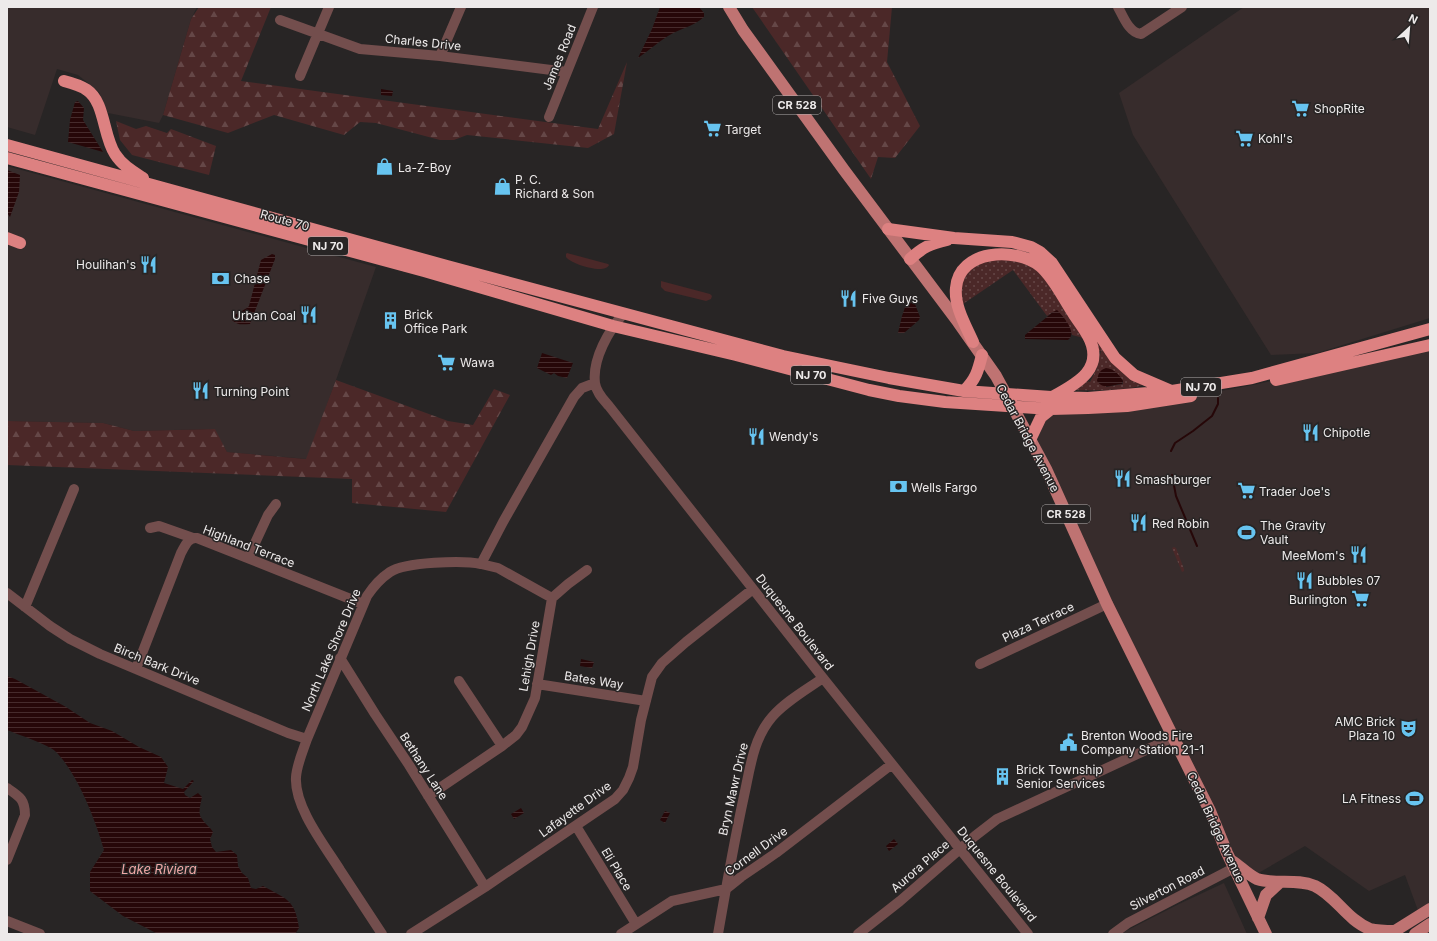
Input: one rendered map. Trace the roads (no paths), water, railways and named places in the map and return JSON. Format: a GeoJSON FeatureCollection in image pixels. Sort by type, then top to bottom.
{"type":"FeatureCollection","features":[{"type":"Feature","properties":{"kind":"highway"},"geometry":{"type":"LineString","coordinates":[[64,81],[91,92],[99,108],[110,145],[114,153],[129,169],[154,185]]}},
{"type":"Feature","properties":{"kind":"highway","name":"NJ 70"},"geometry":{"type":"LineString","coordinates":[[7,145],[154,185]]}},
{"type":"Feature","properties":{"kind":"highway","name":"Route 70"},"geometry":{"type":"LineString","coordinates":[[7,158],[424,271],[613,326]]}},
{"type":"Feature","properties":{"kind":"highway","name":"Route 70"},"geometry":{"type":"LineString","coordinates":[[154,185],[624,313]]}},
{"type":"Feature","properties":{"kind":"highway"},"geometry":{"type":"LineString","coordinates":[[888,229],[954,238],[1012,242],[1032,247],[1052,263],[1108,348],[1119,362],[1134,374],[1172,391]]}},
{"type":"Feature","properties":{"kind":"highway"},"geometry":{"type":"LineString","coordinates":[[7,238],[20,243]]}},
{"type":"Feature","properties":{"kind":"highway"},"geometry":{"type":"LineString","coordinates":[[910,259],[921,249],[934,243],[954,238]]}},
{"type":"Feature","properties":{"kind":"highway"},"geometry":{"type":"LineString","coordinates":[[973,342],[957,303],[956,288],[959,276],[965,268],[976,260],[987,256],[1001,254],[1015,255],[1028,259],[1040,266],[1054,283],[1089,337],[1093,349],[1093,360],[1090,369],[1084,378],[1051,403],[1041,417],[1030,440]]}},
{"type":"Feature","properties":{"kind":"highway","name":"NJ 70"},"geometry":{"type":"LineString","coordinates":[[624,313],[783,356],[889,378],[964,391],[1005,394],[1051,403],[1088,408],[1127,406],[1172,400],[1253,385],[1430,345]]}},
{"type":"Feature","properties":{"kind":"highway","name":"NJ 70"},"geometry":{"type":"LineString","coordinates":[[613,326],[736,355],[884,393],[945,402],[1012,407],[1088,398],[1172,391],[1259,376],[1430,328]]}},
{"type":"Feature","properties":{"kind":"highway"},"geometry":{"type":"LineString","coordinates":[[964,391],[976,376],[982,355]]}},
{"type":"Feature","properties":{"kind":"main road","name":"Cedar Bridge Avenue"},"geometry":{"type":"LineString","coordinates":[[729,7],[743,30],[910,259],[973,342],[1005,394],[1055,489],[1107,604],[1210,811],[1232,863],[1266,934]]}},
{"type":"Feature","properties":{"kind":"main road"},"geometry":{"type":"LineString","coordinates":[[736,7],[743,30]]}},
{"type":"Feature","properties":{"kind":"main road"},"geometry":{"type":"LineString","coordinates":[[1232,863],[1256,878],[1280,882],[1297,881],[1316,887],[1330,895],[1354,920],[1371,929],[1394,931],[1430,909]]}},
{"type":"Feature","properties":{"kind":"main road"},"geometry":{"type":"LineString","coordinates":[[1258,918],[1266,895],[1280,882]]}},
{"type":"Feature","properties":{"kind":"main road"},"geometry":{"type":"LineString","coordinates":[[1354,920],[1358,934]]}},
{"type":"Feature","properties":{"kind":"main road"},"geometry":{"type":"LineString","coordinates":[[1415,934],[1430,924]]}},
{"type":"Feature","properties":{"kind":"street"},"geometry":{"type":"LineString","coordinates":[[300,76],[329,7]]}},
{"type":"Feature","properties":{"kind":"street"},"geometry":{"type":"LineString","coordinates":[[440,56],[461,7]]}},
{"type":"Feature","properties":{"kind":"street","name":"James Road"},"geometry":{"type":"LineString","coordinates":[[549,117],[593,7]]}},
{"type":"Feature","properties":{"kind":"street"},"geometry":{"type":"LineString","coordinates":[[1118,7],[1131,29],[1135,33],[1141,34],[1182,7]]}},
{"type":"Feature","properties":{"kind":"street","name":"Charles Drive"},"geometry":{"type":"LineString","coordinates":[[280,20],[360,48],[440,56],[567,72]]}},
{"type":"Feature","properties":{"kind":"street"},"geometry":{"type":"LineString","coordinates":[[587,570],[552,598],[498,568],[481,564],[503,522],[574,397],[582,388],[595,384],[596,361],[613,326],[624,313]]}},
{"type":"Feature","properties":{"kind":"street","name":"Duquesne Boulevard"},"geometry":{"type":"LineString","coordinates":[[595,384],[600,396],[1028,934]]}},
{"type":"Feature","properties":{"kind":"street"},"geometry":{"type":"LineString","coordinates":[[25,607],[74,489]]}},
{"type":"Feature","properties":{"kind":"street"},"geometry":{"type":"LineString","coordinates":[[248,558],[268,515],[276,504]]}},
{"type":"Feature","properties":{"kind":"street"},"geometry":{"type":"LineString","coordinates":[[150,528],[159,526],[193,538]]}},
{"type":"Feature","properties":{"kind":"street","name":"Highland Terrace"},"geometry":{"type":"LineString","coordinates":[[136,669],[181,553],[189,540],[193,538],[197,538],[363,604]]}},
{"type":"Feature","properties":{"kind":"street","name":"North Lake Shore Drive"},"geometry":{"type":"LineString","coordinates":[[382,934],[315,831],[303,809],[296,778],[299,762],[307,739],[363,604],[374,586],[391,571],[407,565],[449,562],[473,562],[481,564]]}},
{"type":"Feature","properties":{"kind":"street","name":"Lafayette Drive"},"geometry":{"type":"LineString","coordinates":[[411,934],[485,887],[615,799],[623,790],[633,767],[641,720],[652,677],[662,662],[753,589]]}},
{"type":"Feature","properties":{"kind":"street","name":"Birch Bark Drive"},"geometry":{"type":"LineString","coordinates":[[7,593],[50,626],[70,639],[100,654],[307,739]]}},
{"type":"Feature","properties":{"kind":"street","name":"Lehigh Drive"},"geometry":{"type":"LineString","coordinates":[[428,796],[502,746],[516,735],[522,727],[535,698],[552,598]]}},
{"type":"Feature","properties":{"kind":"street","name":"Plaza Terrace"},"geometry":{"type":"LineString","coordinates":[[980,664],[1107,604]]}},
{"type":"Feature","properties":{"kind":"street","name":"Bethany Lane"},"geometry":{"type":"LineString","coordinates":[[340,658],[485,887]]}},
{"type":"Feature","properties":{"kind":"street","name":"Bryn Mawr Drive"},"geometry":{"type":"LineString","coordinates":[[718,934],[734,838],[757,741],[772,717],[780,709],[823,678]]}},
{"type":"Feature","properties":{"kind":"street"},"geometry":{"type":"LineString","coordinates":[[459,681],[502,746]]}},
{"type":"Feature","properties":{"kind":"street","name":"Bates Way"},"geometry":{"type":"LineString","coordinates":[[537,684],[646,701]]}},
{"type":"Feature","properties":{"kind":"street","name":"Aurora Place"},"geometry":{"type":"LineString","coordinates":[[858,934],[900,901],[960,848],[997,819],[1174,737]]}},
{"type":"Feature","properties":{"kind":"street","name":"Cornell Drive"},"geometry":{"type":"LineString","coordinates":[[621,934],[672,901],[726,889],[741,877],[776,854],[892,764]]}},
{"type":"Feature","properties":{"kind":"street"},"geometry":{"type":"LineString","coordinates":[[7,788],[24,802],[25,815],[7,860]]}},
{"type":"Feature","properties":{"kind":"street","name":"Eli Place"},"geometry":{"type":"LineString","coordinates":[[576,826],[636,924]]}},
{"type":"Feature","properties":{"kind":"street","name":"Silverton Road"},"geometry":{"type":"LineString","coordinates":[[1113,934],[1128,923],[1232,863]]}},
{"type":"Feature","properties":{"kind":"street"},"geometry":{"type":"LineString","coordinates":[[7,921],[40,934]]}},
{"type":"Feature","properties":{"kind":"water"},"geometry":{"type":"Polygon","coordinates":[[[660,7],[699,7],[704,13],[704,17],[696,23],[668,36],[638,58],[652,29],[660,7]]]}},
{"type":"Feature","properties":{"kind":"water"},"geometry":{"type":"Polygon","coordinates":[[[381,89],[393,91],[392,96],[381,95],[381,89]]]}},
{"type":"Feature","properties":{"kind":"water"},"geometry":{"type":"Polygon","coordinates":[[[78,101],[84,108],[83,120],[103,152],[68,142],[70,120],[75,102],[78,101]]]}},
{"type":"Feature","properties":{"kind":"water"},"geometry":{"type":"Polygon","coordinates":[[[7,170],[20,175],[19,192],[10,217],[7,213],[7,170]]]}},
{"type":"Feature","properties":{"kind":"water"},"geometry":{"type":"Polygon","coordinates":[[[272,254],[275,255],[275,259],[250,324],[236,323],[232,320],[233,316],[249,306],[261,260],[272,254]]]}},
{"type":"Feature","properties":{"kind":"water"},"geometry":{"type":"Polygon","coordinates":[[[908,299],[913,299],[920,317],[919,320],[904,333],[898,333],[902,316],[908,299]]]}},
{"type":"Feature","properties":{"kind":"water"},"geometry":{"type":"Polygon","coordinates":[[[1057,310],[1066,320],[1070,329],[1071,337],[1068,340],[1025,339],[1025,335],[1057,310]]]}},
{"type":"Feature","properties":{"kind":"water"},"geometry":{"type":"Polygon","coordinates":[[[542,353],[573,363],[567,378],[558,376],[554,373],[551,375],[537,368],[542,353]]]}},
{"type":"Feature","properties":{"kind":"water"},"geometry":{"type":"Polygon","coordinates":[[[1106,368],[1111,369],[1118,374],[1123,381],[1122,384],[1103,386],[1097,381],[1100,371],[1106,368]]]}},
{"type":"Feature","properties":{"kind":"water"},"geometry":{"type":"Polygon","coordinates":[[[581,659],[594,662],[592,668],[580,666],[581,659]]]}},
{"type":"Feature","properties":{"kind":"water","name":"Lake Riviera"},"geometry":{"type":"Polygon","coordinates":[[[7,676],[66,707],[90,723],[112,731],[139,747],[161,757],[168,767],[164,783],[183,789],[192,780],[194,781],[184,792],[185,795],[190,798],[198,793],[202,797],[200,814],[203,821],[213,832],[210,839],[212,847],[216,852],[231,850],[237,855],[238,866],[242,873],[248,878],[251,888],[256,889],[263,886],[283,897],[292,905],[299,928],[295,934],[156,933],[123,916],[90,891],[90,872],[104,850],[91,811],[71,771],[55,751],[40,743],[7,730],[7,676]]]}},
{"type":"Feature","properties":{"kind":"water"},"geometry":{"type":"Polygon","coordinates":[[[521,808],[524,813],[514,819],[511,814],[521,808]]]}},
{"type":"Feature","properties":{"kind":"water"},"geometry":{"type":"Polygon","coordinates":[[[665,811],[670,813],[665,823],[660,820],[665,811]]]}},
{"type":"Feature","properties":{"kind":"water"},"geometry":{"type":"Polygon","coordinates":[[[894,839],[898,844],[889,851],[886,846],[894,839]]]}},
{"type":"Feature","properties":{"kind":"waterway"},"geometry":{"type":"LineString","coordinates":[[1171,451],[1175,443],[1212,416],[1218,404],[1218,398]]}},
{"type":"Feature","properties":{"kind":"waterway"},"geometry":{"type":"LineString","coordinates":[[1172,475],[1176,496],[1197,546]]}},
{"type":"Feature","properties":{"kind":"place","name":"ShopRite"},"geometry":{"type":"Point","coordinates":[1301,108]}},
{"type":"Feature","properties":{"kind":"place","name":"Target"},"geometry":{"type":"Point","coordinates":[712,129]}},
{"type":"Feature","properties":{"kind":"place","name":"Kohl's"},"geometry":{"type":"Point","coordinates":[1245,138]}},
{"type":"Feature","properties":{"kind":"place","name":"La-Z-Boy"},"geometry":{"type":"Point","coordinates":[385,167]}},
{"type":"Feature","properties":{"kind":"place","name":"P. C. Richard & Son"},"geometry":{"type":"Point","coordinates":[502,186]}},
{"type":"Feature","properties":{"kind":"place","name":"Houlihan's"},"geometry":{"type":"Point","coordinates":[149,264]}},
{"type":"Feature","properties":{"kind":"place","name":"Chase"},"geometry":{"type":"Point","coordinates":[221,278]}},
{"type":"Feature","properties":{"kind":"place","name":"Five Guys"},"geometry":{"type":"Point","coordinates":[849,298]}},
{"type":"Feature","properties":{"kind":"place","name":"Urban Coal"},"geometry":{"type":"Point","coordinates":[309,315]}},
{"type":"Feature","properties":{"kind":"place","name":"Brick Office Park"},"geometry":{"type":"Point","coordinates":[391,321]}},
{"type":"Feature","properties":{"kind":"place","name":"Wawa"},"geometry":{"type":"Point","coordinates":[447,362]}},
{"type":"Feature","properties":{"kind":"place","name":"Turning Point"},"geometry":{"type":"Point","coordinates":[201,391]}},
{"type":"Feature","properties":{"kind":"place","name":"Chipotle"},"geometry":{"type":"Point","coordinates":[1310,432]}},
{"type":"Feature","properties":{"kind":"place","name":"Wendy's"},"geometry":{"type":"Point","coordinates":[756,436]}},
{"type":"Feature","properties":{"kind":"place","name":"Smashburger"},"geometry":{"type":"Point","coordinates":[1122,479]}},
{"type":"Feature","properties":{"kind":"place","name":"Wells Fargo"},"geometry":{"type":"Point","coordinates":[898,487]}},
{"type":"Feature","properties":{"kind":"place","name":"Trader Joe's"},"geometry":{"type":"Point","coordinates":[1246,491]}},
{"type":"Feature","properties":{"kind":"place","name":"Red Robin"},"geometry":{"type":"Point","coordinates":[1139,523]}},
{"type":"Feature","properties":{"kind":"place","name":"The Gravity Vault"},"geometry":{"type":"Point","coordinates":[1247,532]}},
{"type":"Feature","properties":{"kind":"place","name":"MeeMom's"},"geometry":{"type":"Point","coordinates":[1358,555]}},
{"type":"Feature","properties":{"kind":"place","name":"Bubbles 07"},"geometry":{"type":"Point","coordinates":[1304,580]}},
{"type":"Feature","properties":{"kind":"place","name":"Burlington"},"geometry":{"type":"Point","coordinates":[1360,599]}},
{"type":"Feature","properties":{"kind":"place","name":"AMC Brick Plaza 10"},"geometry":{"type":"Point","coordinates":[1408,728]}},
{"type":"Feature","properties":{"kind":"place","name":"Brenton Woods Fire Company Station 21-1"},"geometry":{"type":"Point","coordinates":[1068,742]}},
{"type":"Feature","properties":{"kind":"place","name":"Brick Township Senior Services"},"geometry":{"type":"Point","coordinates":[1003,776]}},
{"type":"Feature","properties":{"kind":"place","name":"LA Fitness"},"geometry":{"type":"Point","coordinates":[1414,798]}}]}
